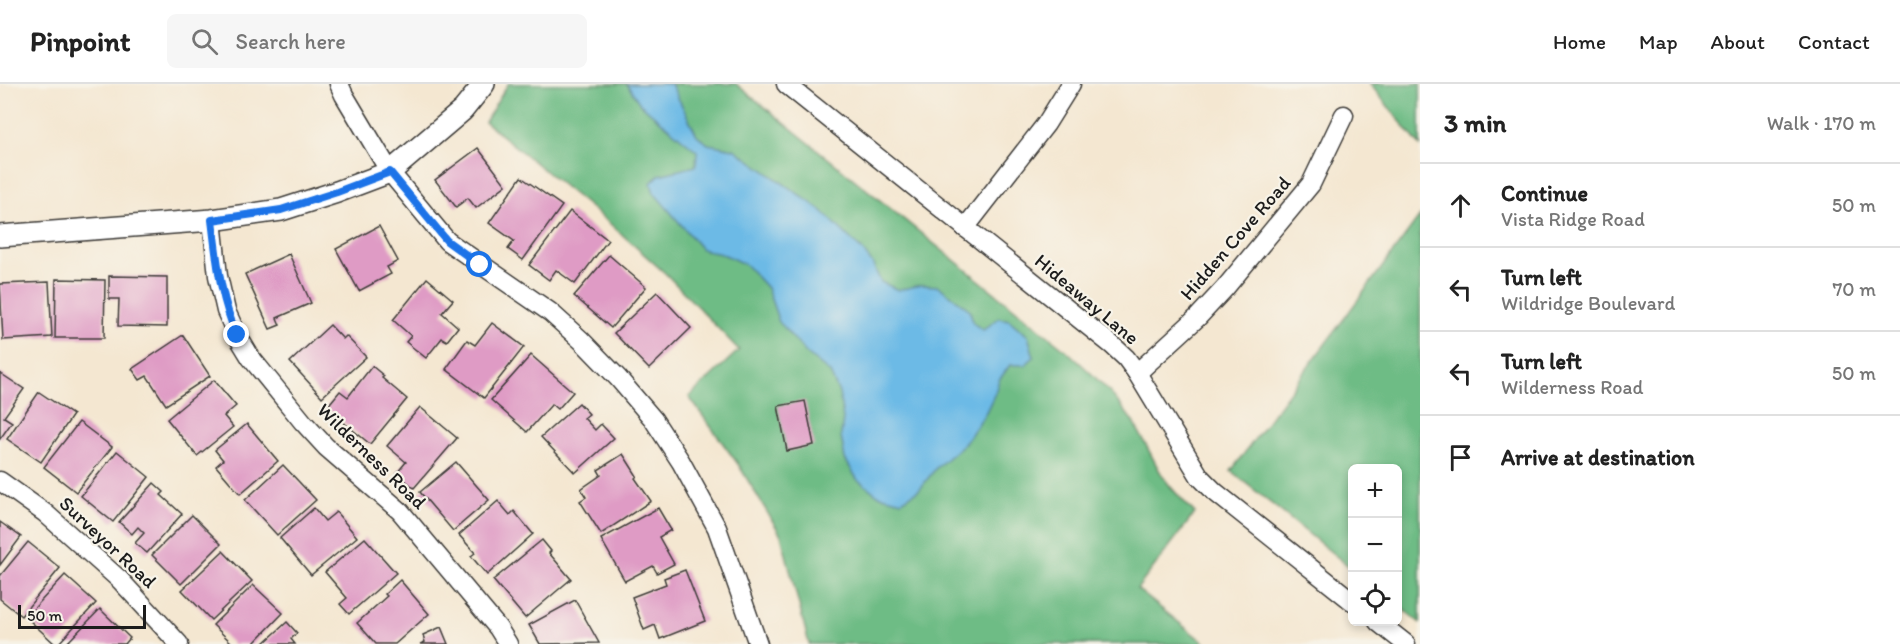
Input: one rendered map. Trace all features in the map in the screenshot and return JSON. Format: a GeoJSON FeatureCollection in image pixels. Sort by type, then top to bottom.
{"type":"FeatureCollection","features":[{"type":"Feature","properties":{"kind":"street"},"geometry":{"type":"LineString","coordinates":[[339,84],[390,172],[447,241],[550,312],[581,339],[653,419],[681,462],[717,528],[758,644]]}},
{"type":"Feature","properties":{"kind":"street"},"geometry":{"type":"LineString","coordinates":[[0,236],[212,220],[281,210],[390,172],[463,110],[484,84]]}},
{"type":"Feature","properties":{"kind":"street","name":"Hideaway Lane"},"geometry":{"type":"LineString","coordinates":[[786,84],[1112,345],[1137,373],[1200,477],[1215,492],[1348,597]]}},
{"type":"Feature","properties":{"kind":"street"},"geometry":{"type":"LineString","coordinates":[[965,228],[1046,124],[1071,84]]}},
{"type":"Feature","properties":{"kind":"street","name":"Hidden Cove Road"},"geometry":{"type":"LineString","coordinates":[[1137,373],[1226,288],[1311,184],[1344,115]]}},
{"type":"Feature","properties":{"kind":"street","name":"Wilderness Road"},"geometry":{"type":"LineString","coordinates":[[212,220],[218,276],[226,311],[251,358],[326,447],[400,511],[498,628],[508,644]]}},
{"type":"Feature","properties":{"kind":"street","name":"Surveyor Road"},"geometry":{"type":"LineString","coordinates":[[0,481],[45,513],[120,580],[179,644]]}},
{"type":"Feature","properties":{"kind":"street"},"geometry":{"type":"LineString","coordinates":[[1384,626],[1407,644]]}},
{"type":"Feature","properties":{"kind":"green space"},"geometry":{"type":"Polygon","coordinates":[[[508,84],[736,84],[1067,351],[1114,398],[1138,429],[1166,480],[1195,513],[1137,589],[1206,644],[809,644],[781,535],[738,464],[689,397],[739,350],[666,274],[608,222],[485,122],[508,84]]]}},
{"type":"Feature","properties":{"kind":"green space"},"geometry":{"type":"Polygon","coordinates":[[[1370,84],[1420,84],[1420,146],[1370,84]]]}},
{"type":"Feature","properties":{"kind":"green space"},"geometry":{"type":"Polygon","coordinates":[[[1420,216],[1420,623],[1402,608],[1402,464],[1348,464],[1348,566],[1231,471],[1420,216]]]}},
{"type":"Feature","properties":{"kind":"water"},"geometry":{"type":"Polygon","coordinates":[[[627,84],[671,84],[697,135],[708,144],[734,149],[821,210],[863,251],[881,282],[898,290],[921,285],[938,286],[970,310],[973,323],[983,330],[999,318],[1009,320],[1028,336],[1034,357],[1025,365],[1010,365],[999,380],[985,414],[965,443],[936,468],[919,490],[902,501],[878,495],[857,479],[845,459],[841,436],[843,418],[839,393],[830,373],[807,354],[779,322],[767,288],[746,265],[725,255],[702,249],[654,193],[651,183],[659,175],[696,166],[697,151],[640,104],[627,84]]]}},
{"type":"Feature","properties":{"kind":"building"},"geometry":{"type":"Polygon","coordinates":[[[478,148],[506,185],[476,208],[468,198],[456,207],[435,180],[478,148]]]}},
{"type":"Feature","properties":{"kind":"building"},"geometry":{"type":"Polygon","coordinates":[[[521,177],[562,206],[523,260],[508,249],[514,241],[489,223],[521,177]]]}},
{"type":"Feature","properties":{"kind":"building"},"geometry":{"type":"Polygon","coordinates":[[[570,211],[608,240],[575,284],[556,270],[549,280],[529,265],[570,211]]]}},
{"type":"Feature","properties":{"kind":"building"},"geometry":{"type":"Polygon","coordinates":[[[379,226],[398,261],[387,267],[391,274],[359,291],[336,249],[379,226]]]}},
{"type":"Feature","properties":{"kind":"building"},"geometry":{"type":"Polygon","coordinates":[[[289,254],[311,303],[277,318],[280,325],[270,329],[245,274],[289,254]]]}},
{"type":"Feature","properties":{"kind":"building"},"geometry":{"type":"Polygon","coordinates":[[[609,255],[646,287],[611,328],[574,296],[609,255]]]}},
{"type":"Feature","properties":{"kind":"building"},"geometry":{"type":"Polygon","coordinates":[[[109,276],[167,277],[167,327],[118,326],[119,299],[109,299],[109,276]]]}},
{"type":"Feature","properties":{"kind":"building"},"geometry":{"type":"Polygon","coordinates":[[[427,278],[453,300],[442,313],[458,327],[447,341],[442,338],[426,358],[406,342],[411,336],[393,320],[427,278]]]}},
{"type":"Feature","properties":{"kind":"building"},"geometry":{"type":"Polygon","coordinates":[[[56,279],[105,280],[104,338],[55,338],[56,279]]]}},
{"type":"Feature","properties":{"kind":"building"},"geometry":{"type":"Polygon","coordinates":[[[49,282],[52,337],[3,340],[0,284],[49,282]]]}},
{"type":"Feature","properties":{"kind":"building"},"geometry":{"type":"Polygon","coordinates":[[[657,292],[691,328],[649,369],[614,333],[657,292]]]}},
{"type":"Feature","properties":{"kind":"building"},"geometry":{"type":"Polygon","coordinates":[[[492,323],[524,347],[484,398],[446,369],[467,340],[475,345],[492,323]]]}},
{"type":"Feature","properties":{"kind":"building"},"geometry":{"type":"Polygon","coordinates":[[[330,325],[343,339],[346,336],[366,357],[322,397],[290,362],[330,325]]]}},
{"type":"Feature","properties":{"kind":"building"},"geometry":{"type":"Polygon","coordinates":[[[183,335],[210,376],[166,405],[147,376],[140,380],[132,369],[183,335]]]}},
{"type":"Feature","properties":{"kind":"building"},"geometry":{"type":"Polygon","coordinates":[[[531,355],[573,392],[558,409],[552,404],[527,432],[491,400],[531,355]]]}},
{"type":"Feature","properties":{"kind":"building"},"geometry":{"type":"Polygon","coordinates":[[[372,366],[384,376],[382,378],[407,399],[370,444],[326,408],[340,391],[348,397],[372,366]]]}},
{"type":"Feature","properties":{"kind":"building"},"geometry":{"type":"Polygon","coordinates":[[[0,373],[24,389],[4,417],[12,422],[0,439],[0,373]]]}},
{"type":"Feature","properties":{"kind":"building"},"geometry":{"type":"Polygon","coordinates":[[[214,380],[236,406],[224,416],[233,427],[197,456],[167,419],[214,380]]]}},
{"type":"Feature","properties":{"kind":"building"},"geometry":{"type":"Polygon","coordinates":[[[39,392],[73,415],[41,462],[7,439],[39,392]]]}},
{"type":"Feature","properties":{"kind":"building"},"geometry":{"type":"Polygon","coordinates":[[[805,401],[814,445],[787,451],[778,406],[805,401]]]}},
{"type":"Feature","properties":{"kind":"building"},"geometry":{"type":"Polygon","coordinates":[[[579,403],[589,414],[584,418],[595,430],[601,424],[614,438],[575,473],[541,437],[579,403]]]}},
{"type":"Feature","properties":{"kind":"building"},"geometry":{"type":"Polygon","coordinates":[[[420,407],[457,438],[414,488],[397,473],[406,462],[387,446],[420,407]]]}},
{"type":"Feature","properties":{"kind":"building"},"geometry":{"type":"Polygon","coordinates":[[[79,422],[112,447],[76,492],[44,467],[79,422]]]}},
{"type":"Feature","properties":{"kind":"building"},"geometry":{"type":"Polygon","coordinates":[[[247,424],[278,461],[240,494],[216,466],[223,460],[215,450],[247,424]]]}},
{"type":"Feature","properties":{"kind":"building"},"geometry":{"type":"Polygon","coordinates":[[[117,451],[149,477],[113,522],[81,496],[117,451]]]}},
{"type":"Feature","properties":{"kind":"building"},"geometry":{"type":"Polygon","coordinates":[[[623,454],[637,476],[635,478],[651,501],[601,534],[580,501],[586,497],[581,489],[601,475],[598,470],[623,454]]]}},
{"type":"Feature","properties":{"kind":"building"},"geometry":{"type":"Polygon","coordinates":[[[456,462],[489,500],[453,531],[420,492],[456,462]]]}},
{"type":"Feature","properties":{"kind":"building"},"geometry":{"type":"Polygon","coordinates":[[[283,465],[316,500],[277,535],[245,500],[283,465]]]}},
{"type":"Feature","properties":{"kind":"building"},"geometry":{"type":"Polygon","coordinates":[[[154,483],[164,492],[161,495],[182,514],[147,553],[135,543],[144,533],[138,527],[132,534],[119,522],[154,483]]]}},
{"type":"Feature","properties":{"kind":"building"},"geometry":{"type":"Polygon","coordinates":[[[498,501],[510,515],[514,511],[533,534],[487,575],[471,556],[475,553],[459,535],[498,501]]]}},
{"type":"Feature","properties":{"kind":"building"},"geometry":{"type":"Polygon","coordinates":[[[314,508],[325,521],[336,512],[357,537],[311,575],[280,538],[314,508]]]}},
{"type":"Feature","properties":{"kind":"building"},"geometry":{"type":"Polygon","coordinates":[[[658,508],[671,530],[659,537],[674,564],[657,573],[653,566],[625,581],[601,539],[658,508]]]}},
{"type":"Feature","properties":{"kind":"building"},"geometry":{"type":"Polygon","coordinates":[[[192,515],[221,544],[181,584],[152,555],[192,515]]]}},
{"type":"Feature","properties":{"kind":"building"},"geometry":{"type":"Polygon","coordinates":[[[0,522],[21,537],[0,565],[0,522]]]}},
{"type":"Feature","properties":{"kind":"building"},"geometry":{"type":"Polygon","coordinates":[[[365,538],[396,573],[349,614],[340,604],[347,598],[325,572],[365,538]]]}},
{"type":"Feature","properties":{"kind":"building"},"geometry":{"type":"Polygon","coordinates":[[[542,540],[551,551],[549,553],[571,579],[525,618],[493,580],[542,540]]]}},
{"type":"Feature","properties":{"kind":"building"},"geometry":{"type":"Polygon","coordinates":[[[28,542],[60,568],[21,616],[0,599],[0,576],[28,542]]]}},
{"type":"Feature","properties":{"kind":"building"},"geometry":{"type":"Polygon","coordinates":[[[223,551],[252,581],[211,620],[182,590],[223,551]]]}},
{"type":"Feature","properties":{"kind":"building"},"geometry":{"type":"Polygon","coordinates":[[[685,570],[705,621],[660,639],[655,625],[644,630],[632,597],[666,584],[664,578],[685,570]]]}},
{"type":"Feature","properties":{"kind":"building"},"geometry":{"type":"Polygon","coordinates":[[[65,575],[96,603],[58,644],[55,644],[26,617],[65,575]]]}},
{"type":"Feature","properties":{"kind":"building"},"geometry":{"type":"Polygon","coordinates":[[[400,580],[429,614],[395,644],[376,644],[357,623],[387,596],[385,594],[400,580]]]}},
{"type":"Feature","properties":{"kind":"building"},"geometry":{"type":"Polygon","coordinates":[[[253,585],[283,613],[253,644],[233,644],[213,625],[253,585]]]}},
{"type":"Feature","properties":{"kind":"building"},"geometry":{"type":"Polygon","coordinates":[[[575,600],[599,643],[540,644],[529,625],[575,600]]]}},
{"type":"Feature","properties":{"kind":"building"},"geometry":{"type":"Polygon","coordinates":[[[100,609],[130,638],[125,644],[66,644],[100,609]]]}},
{"type":"Feature","properties":{"kind":"building"},"geometry":{"type":"Polygon","coordinates":[[[287,622],[297,633],[291,639],[295,644],[263,644],[287,622]]]}},
{"type":"Feature","properties":{"kind":"building"},"geometry":{"type":"Polygon","coordinates":[[[441,627],[448,644],[420,644],[425,642],[423,635],[441,627]]]}},
{"type":"Feature","properties":{"kind":"route"},"geometry":{"type":"LineString","coordinates":[[237,335],[226,311],[218,276],[212,220],[281,210],[390,172],[447,241],[480,265]]}}]}
